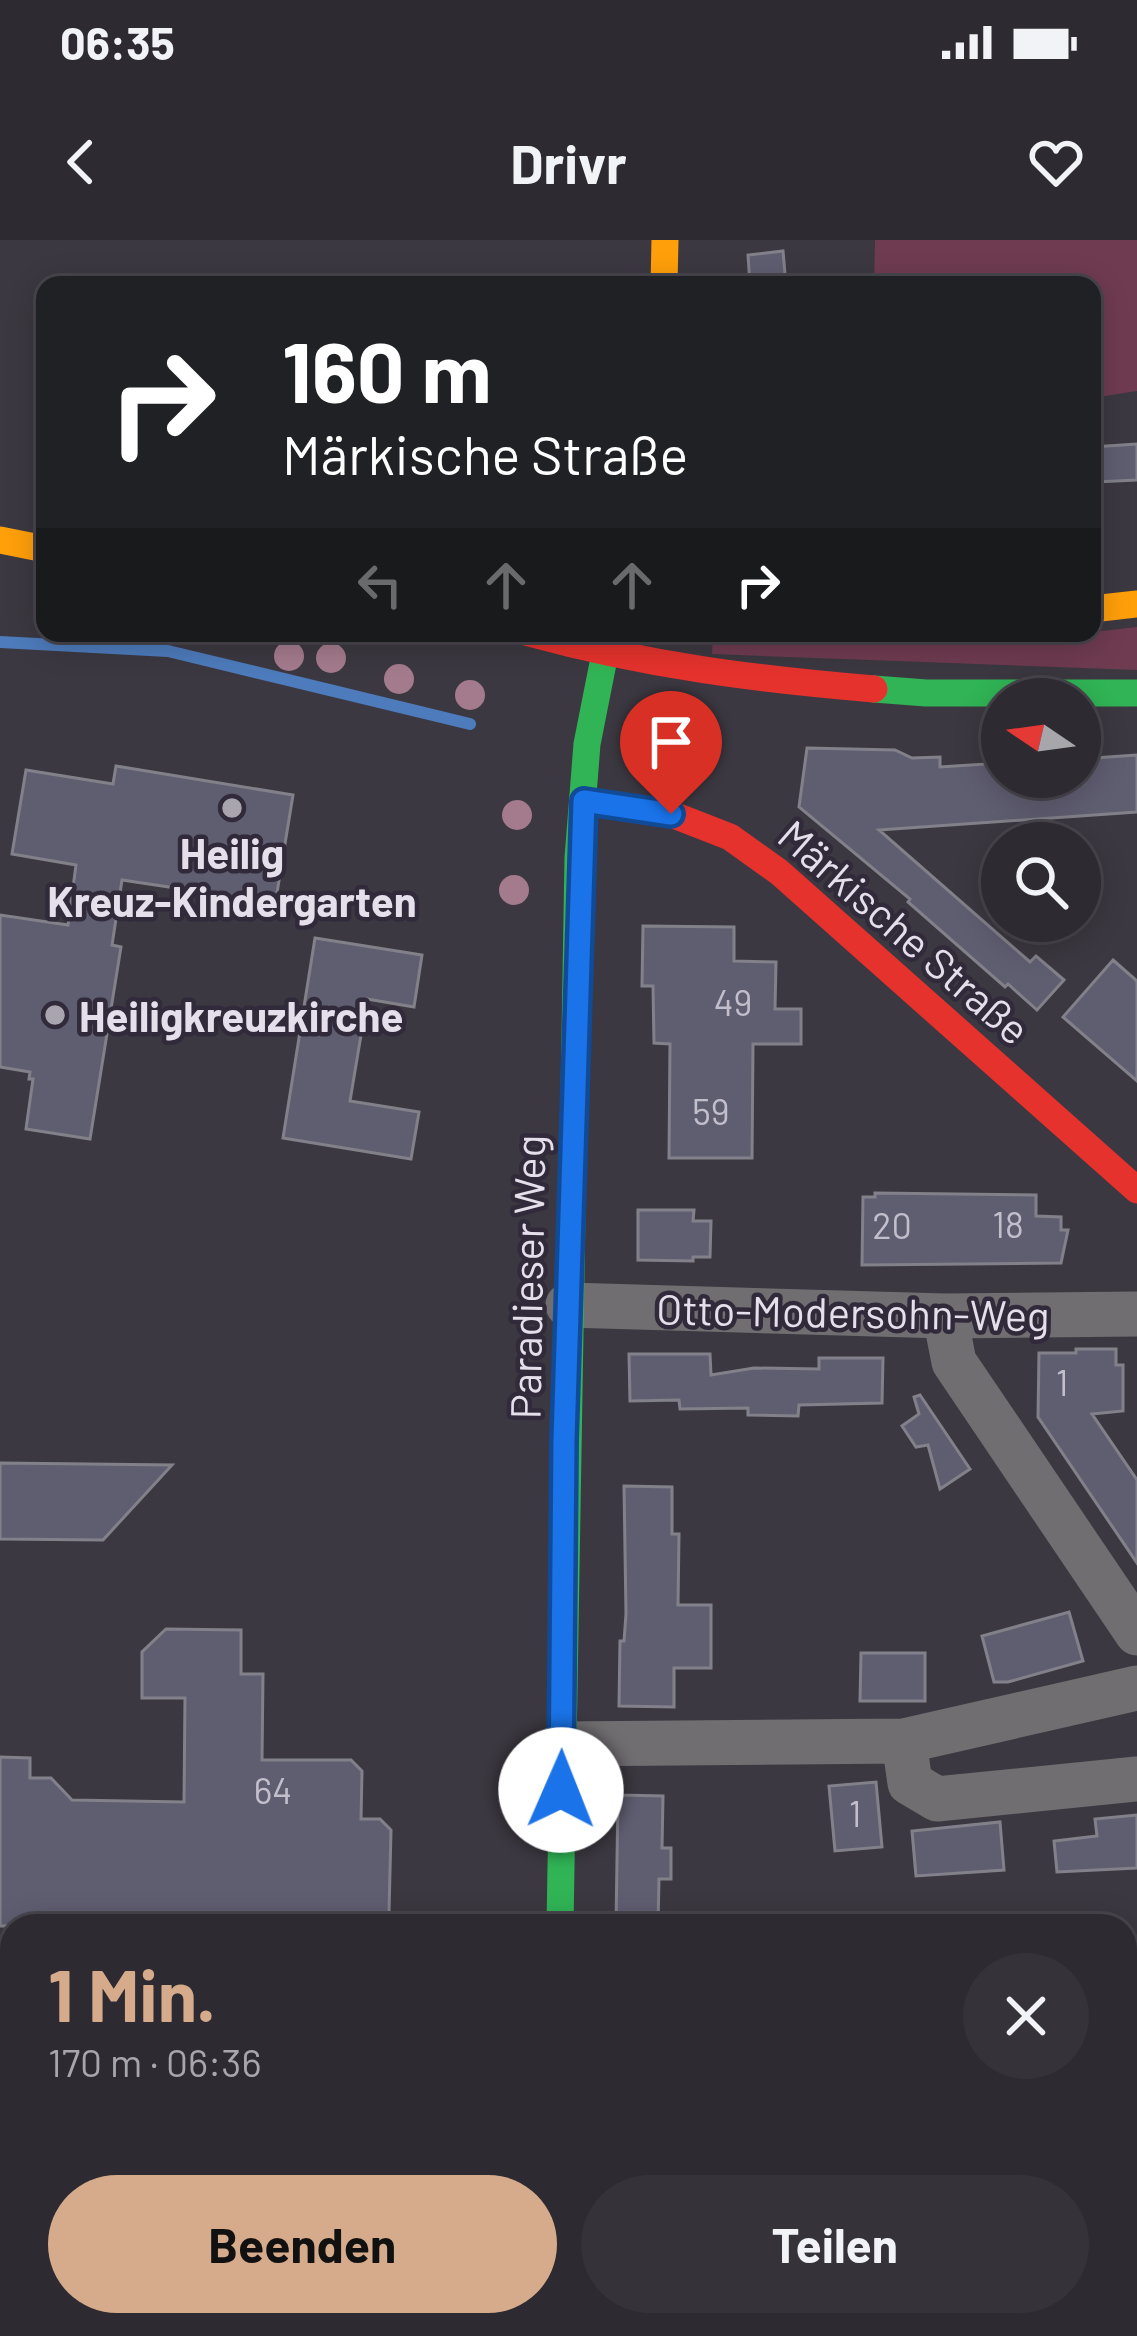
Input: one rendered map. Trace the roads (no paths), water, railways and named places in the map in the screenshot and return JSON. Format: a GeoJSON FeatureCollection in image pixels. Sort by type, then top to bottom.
{"type":"FeatureCollection","features":[{"type":"Feature","properties":{"kind":"street"},"geometry":{"type":"LineString","coordinates":[[664,240],[664,276]]}},
{"type":"Feature","properties":{"kind":"street"},"geometry":{"type":"LineString","coordinates":[[0,540],[36,547]]}},
{"type":"Feature","properties":{"kind":"street"},"geometry":{"type":"LineString","coordinates":[[1101,608],[1137,604]]}},
{"type":"Feature","properties":{"kind":"street"},"geometry":{"type":"LineString","coordinates":[[606,643],[742,678],[926,693],[1137,693]]}},
{"type":"Feature","properties":{"kind":"street","name":"Paradieser Weg"},"geometry":{"type":"LineString","coordinates":[[560,1914],[568,1305],[586,745],[606,643]]}},
{"type":"Feature","properties":{"kind":"street","name":"Märkische Straße"},"geometry":{"type":"LineString","coordinates":[[584,801],[671,814],[746,848],[1137,1190]]}},
{"type":"Feature","properties":{"kind":"street","name":"Otto-Modersohn-Weg"},"geometry":{"type":"LineString","coordinates":[[568,1305],[945,1316],[1137,1314]]}},
{"type":"Feature","properties":{"kind":"street"},"geometry":{"type":"LineString","coordinates":[[945,1316],[954,1362],[1137,1633]]}},
{"type":"Feature","properties":{"kind":"street"},"geometry":{"type":"LineString","coordinates":[[562,1744],[904,1742],[1137,1688]]}},
{"type":"Feature","properties":{"kind":"street"},"geometry":{"type":"LineString","coordinates":[[904,1742],[910,1783],[937,1799],[1137,1779]]}},
{"type":"Feature","properties":{"kind":"waterway"},"geometry":{"type":"LineString","coordinates":[[0,642],[168,651],[470,724]]}},
{"type":"Feature","properties":{"kind":"place","name":"Heilig Kreuz-Kindergarten"},"geometry":{"type":"Point","coordinates":[232,808]}},
{"type":"Feature","properties":{"kind":"place","name":"Heiligkreuzkirche"},"geometry":{"type":"Point","coordinates":[55,1015]}}]}
